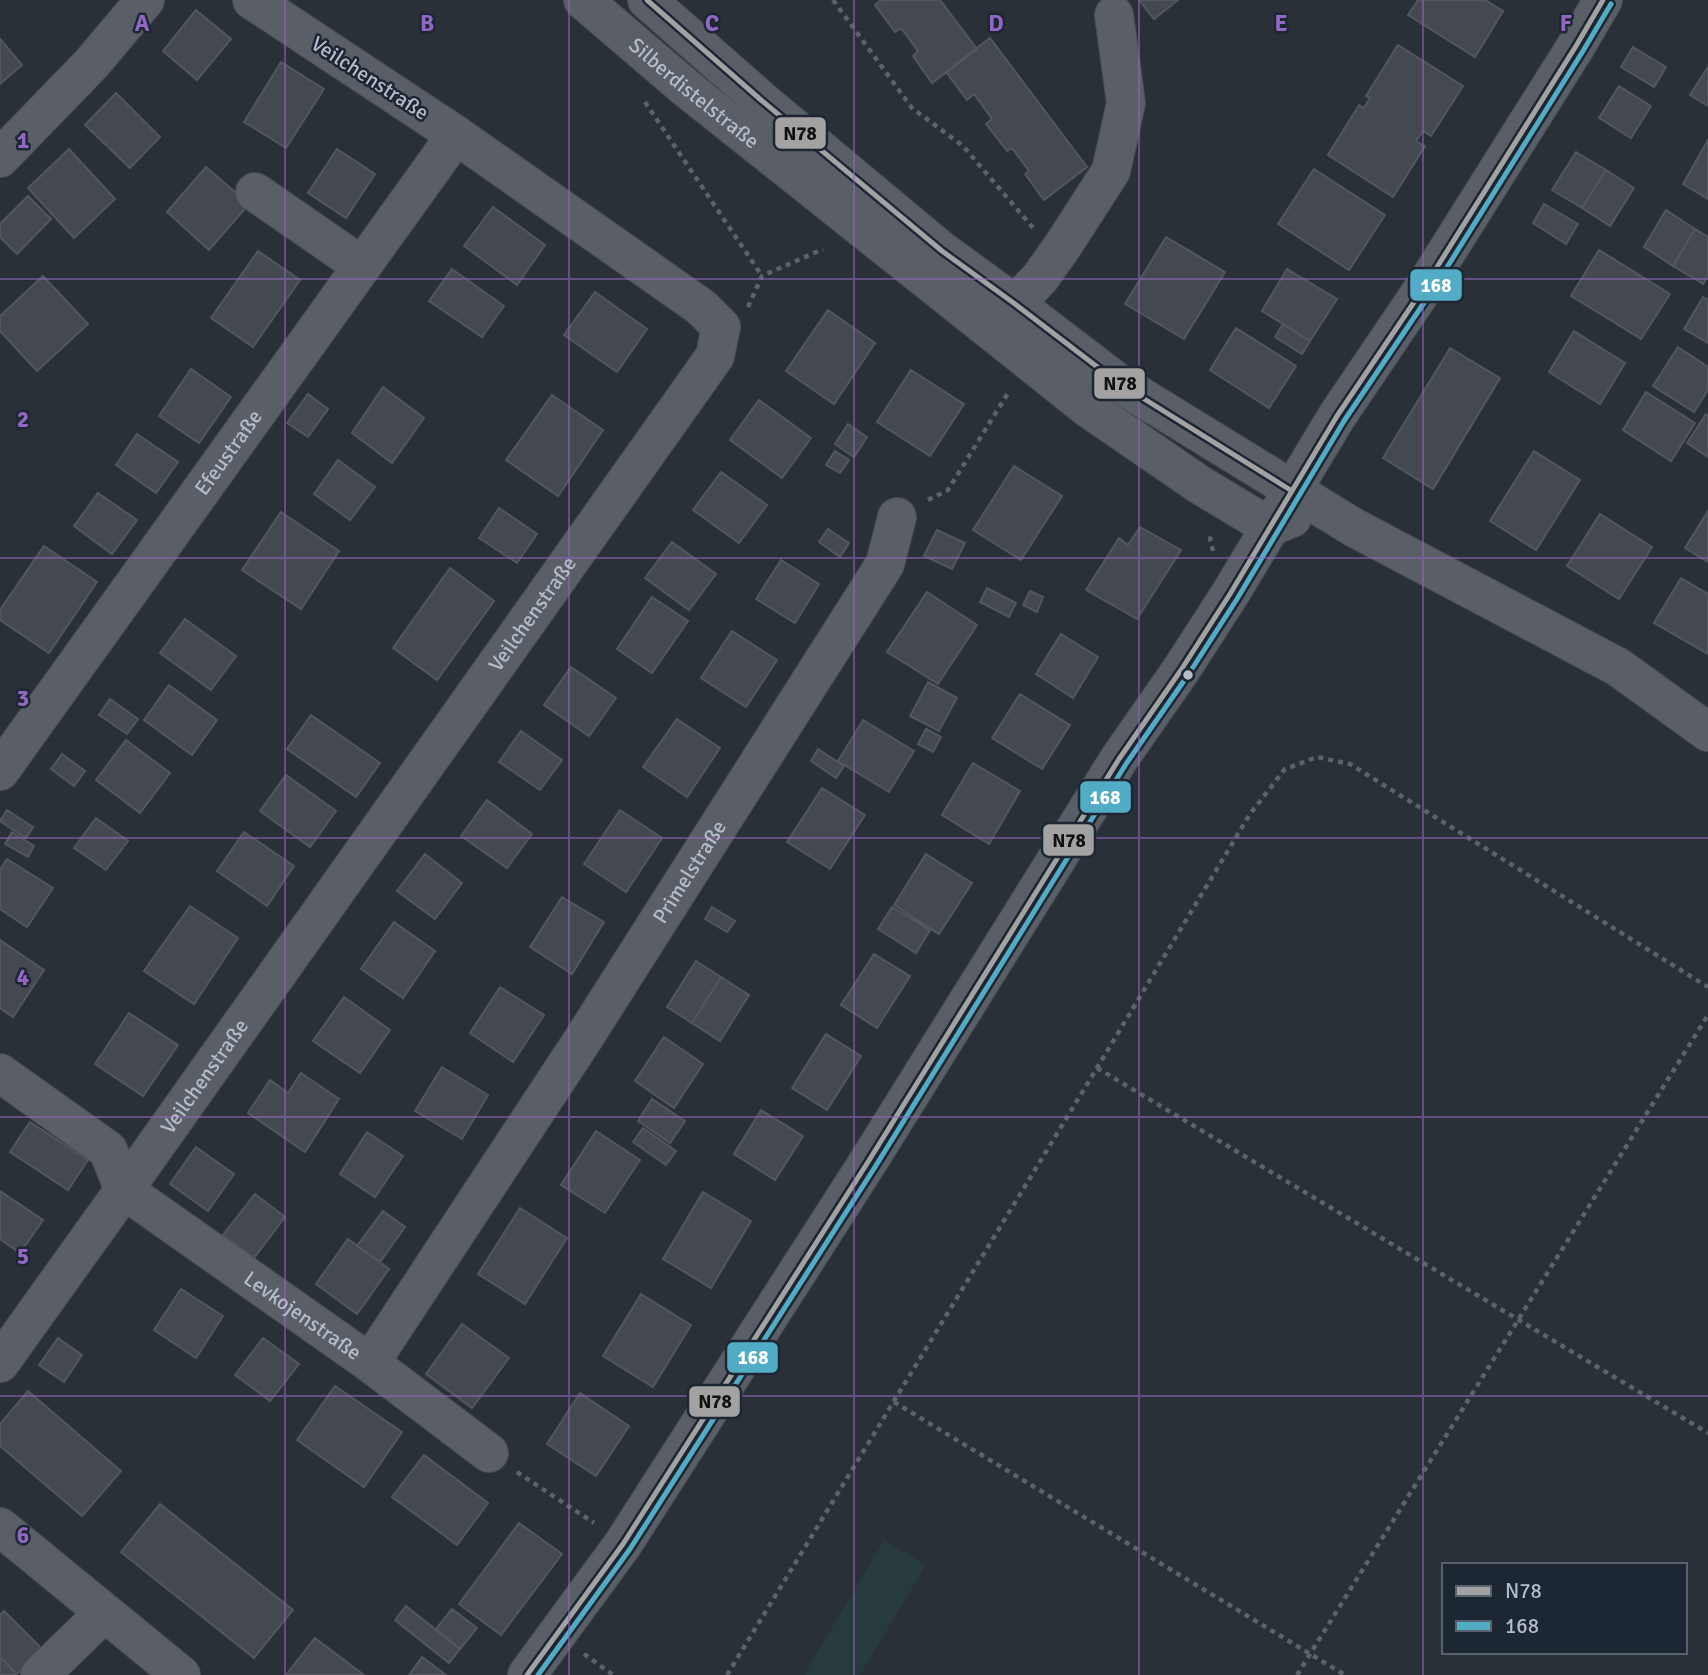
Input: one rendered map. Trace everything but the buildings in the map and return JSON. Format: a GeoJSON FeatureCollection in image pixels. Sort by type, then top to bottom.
{"type":"FeatureCollection","features":[{"type":"Feature","properties":{"kind":"street"},"geometry":{"type":"LineString","coordinates":[[0,158],[92,64],[145,0]]}},
{"type":"Feature","properties":{"kind":"street","name":"Veilchenstraße"},"geometry":{"type":"LineString","coordinates":[[0,1363],[715,356],[721,327],[701,307],[456,135],[252,0]]}},
{"type":"Feature","properties":{"kind":"street","name":"Silberdistelstraße"},"geometry":{"type":"LineString","coordinates":[[583,0],[686,88],[1088,408],[1200,485],[1270,527]]}},
{"type":"Feature","properties":{"kind":"street","name":"Silberdistelstraße"},"geometry":{"type":"LineString","coordinates":[[648,0],[761,100],[942,251],[1117,382],[1365,533],[1618,667],[1708,732]]}},
{"type":"Feature","properties":{"kind":"street"},"geometry":{"type":"LineString","coordinates":[[527,1675],[623,1544],[876,1150],[1119,759],[1181,670],[1270,527],[1306,499],[1337,416],[1427,282],[1603,0]]}},
{"type":"Feature","properties":{"kind":"street"},"geometry":{"type":"LineString","coordinates":[[1016,304],[1040,278],[1111,171],[1126,103],[1114,15]]}},
{"type":"Feature","properties":{"kind":"street","name":"Efeustraße"},"geometry":{"type":"LineString","coordinates":[[0,771],[456,135]]}},
{"type":"Feature","properties":{"kind":"street"},"geometry":{"type":"LineString","coordinates":[[255,192],[362,266]]}},
{"type":"Feature","properties":{"kind":"street","name":"Primelstraße"},"geometry":{"type":"LineString","coordinates":[[370,1363],[582,1041],[885,564],[897,517]]}},
{"type":"Feature","properties":{"kind":"street"},"geometry":{"type":"LineString","coordinates":[[0,1073],[108,1150],[124,1190]]}},
{"type":"Feature","properties":{"kind":"street","name":"Levkojenstraße"},"geometry":{"type":"LineString","coordinates":[[124,1190],[370,1363],[489,1453]]}},
{"type":"Feature","properties":{"kind":"street"},"geometry":{"type":"LineString","coordinates":[[0,1527],[181,1675]]}},
{"type":"Feature","properties":{"kind":"street"},"geometry":{"type":"LineString","coordinates":[[40,1675],[104,1613]]}},
{"type":"Feature","properties":{"kind":"path"},"geometry":{"type":"LineString","coordinates":[[833,0],[912,108],[963,146],[1056,255]]}},
{"type":"Feature","properties":{"kind":"path"},"geometry":{"type":"LineString","coordinates":[[638,92],[762,276]]}},
{"type":"Feature","properties":{"kind":"path"},"geometry":{"type":"LineString","coordinates":[[721,327],[744,318],[762,276],[823,249]]}},
{"type":"Feature","properties":{"kind":"path"},"geometry":{"type":"LineString","coordinates":[[897,517],[948,490],[1009,393]]}},
{"type":"Feature","properties":{"kind":"path"},"geometry":{"type":"LineString","coordinates":[[727,1675],[1250,814],[1285,769],[1317,757],[1350,764],[1708,987]]}},
{"type":"Feature","properties":{"kind":"path"},"geometry":{"type":"LineString","coordinates":[[1297,1675],[1708,1015]]}},
{"type":"Feature","properties":{"kind":"path"},"geometry":{"type":"LineString","coordinates":[[1097,1068],[1708,1433]]}},
{"type":"Feature","properties":{"kind":"path"},"geometry":{"type":"LineString","coordinates":[[894,1402],[1345,1675]]}},
{"type":"Feature","properties":{"kind":"path"},"geometry":{"type":"LineString","coordinates":[[489,1453],[623,1544]]}},
{"type":"Feature","properties":{"kind":"path"},"geometry":{"type":"LineString","coordinates":[[583,1653],[613,1675]]}},
{"type":"Feature","properties":{"kind":"green space"},"geometry":{"type":"Polygon","coordinates":[[[884,1540],[926,1565],[860,1675],[804,1675],[884,1540]]]}},
{"type":"Feature","properties":{"kind":"transit line","name":"N78"},"geometry":{"type":"LineString","coordinates":[[647,0],[761,100],[942,251],[1117,382],[1292,491]]}},
{"type":"Feature","properties":{"kind":"transit line","name":"N78"},"geometry":{"type":"LineString","coordinates":[[527,1675],[623,1544],[868,1162],[1119,759],[1230,594],[1337,416],[1427,283],[1603,0]]}},
{"type":"Feature","properties":{"kind":"transit line","name":"168"},"geometry":{"type":"LineString","coordinates":[[538,1675],[630,1549],[875,1167],[1126,764],[1237,599],[1344,421],[1434,288],[1611,4]]}}]}
